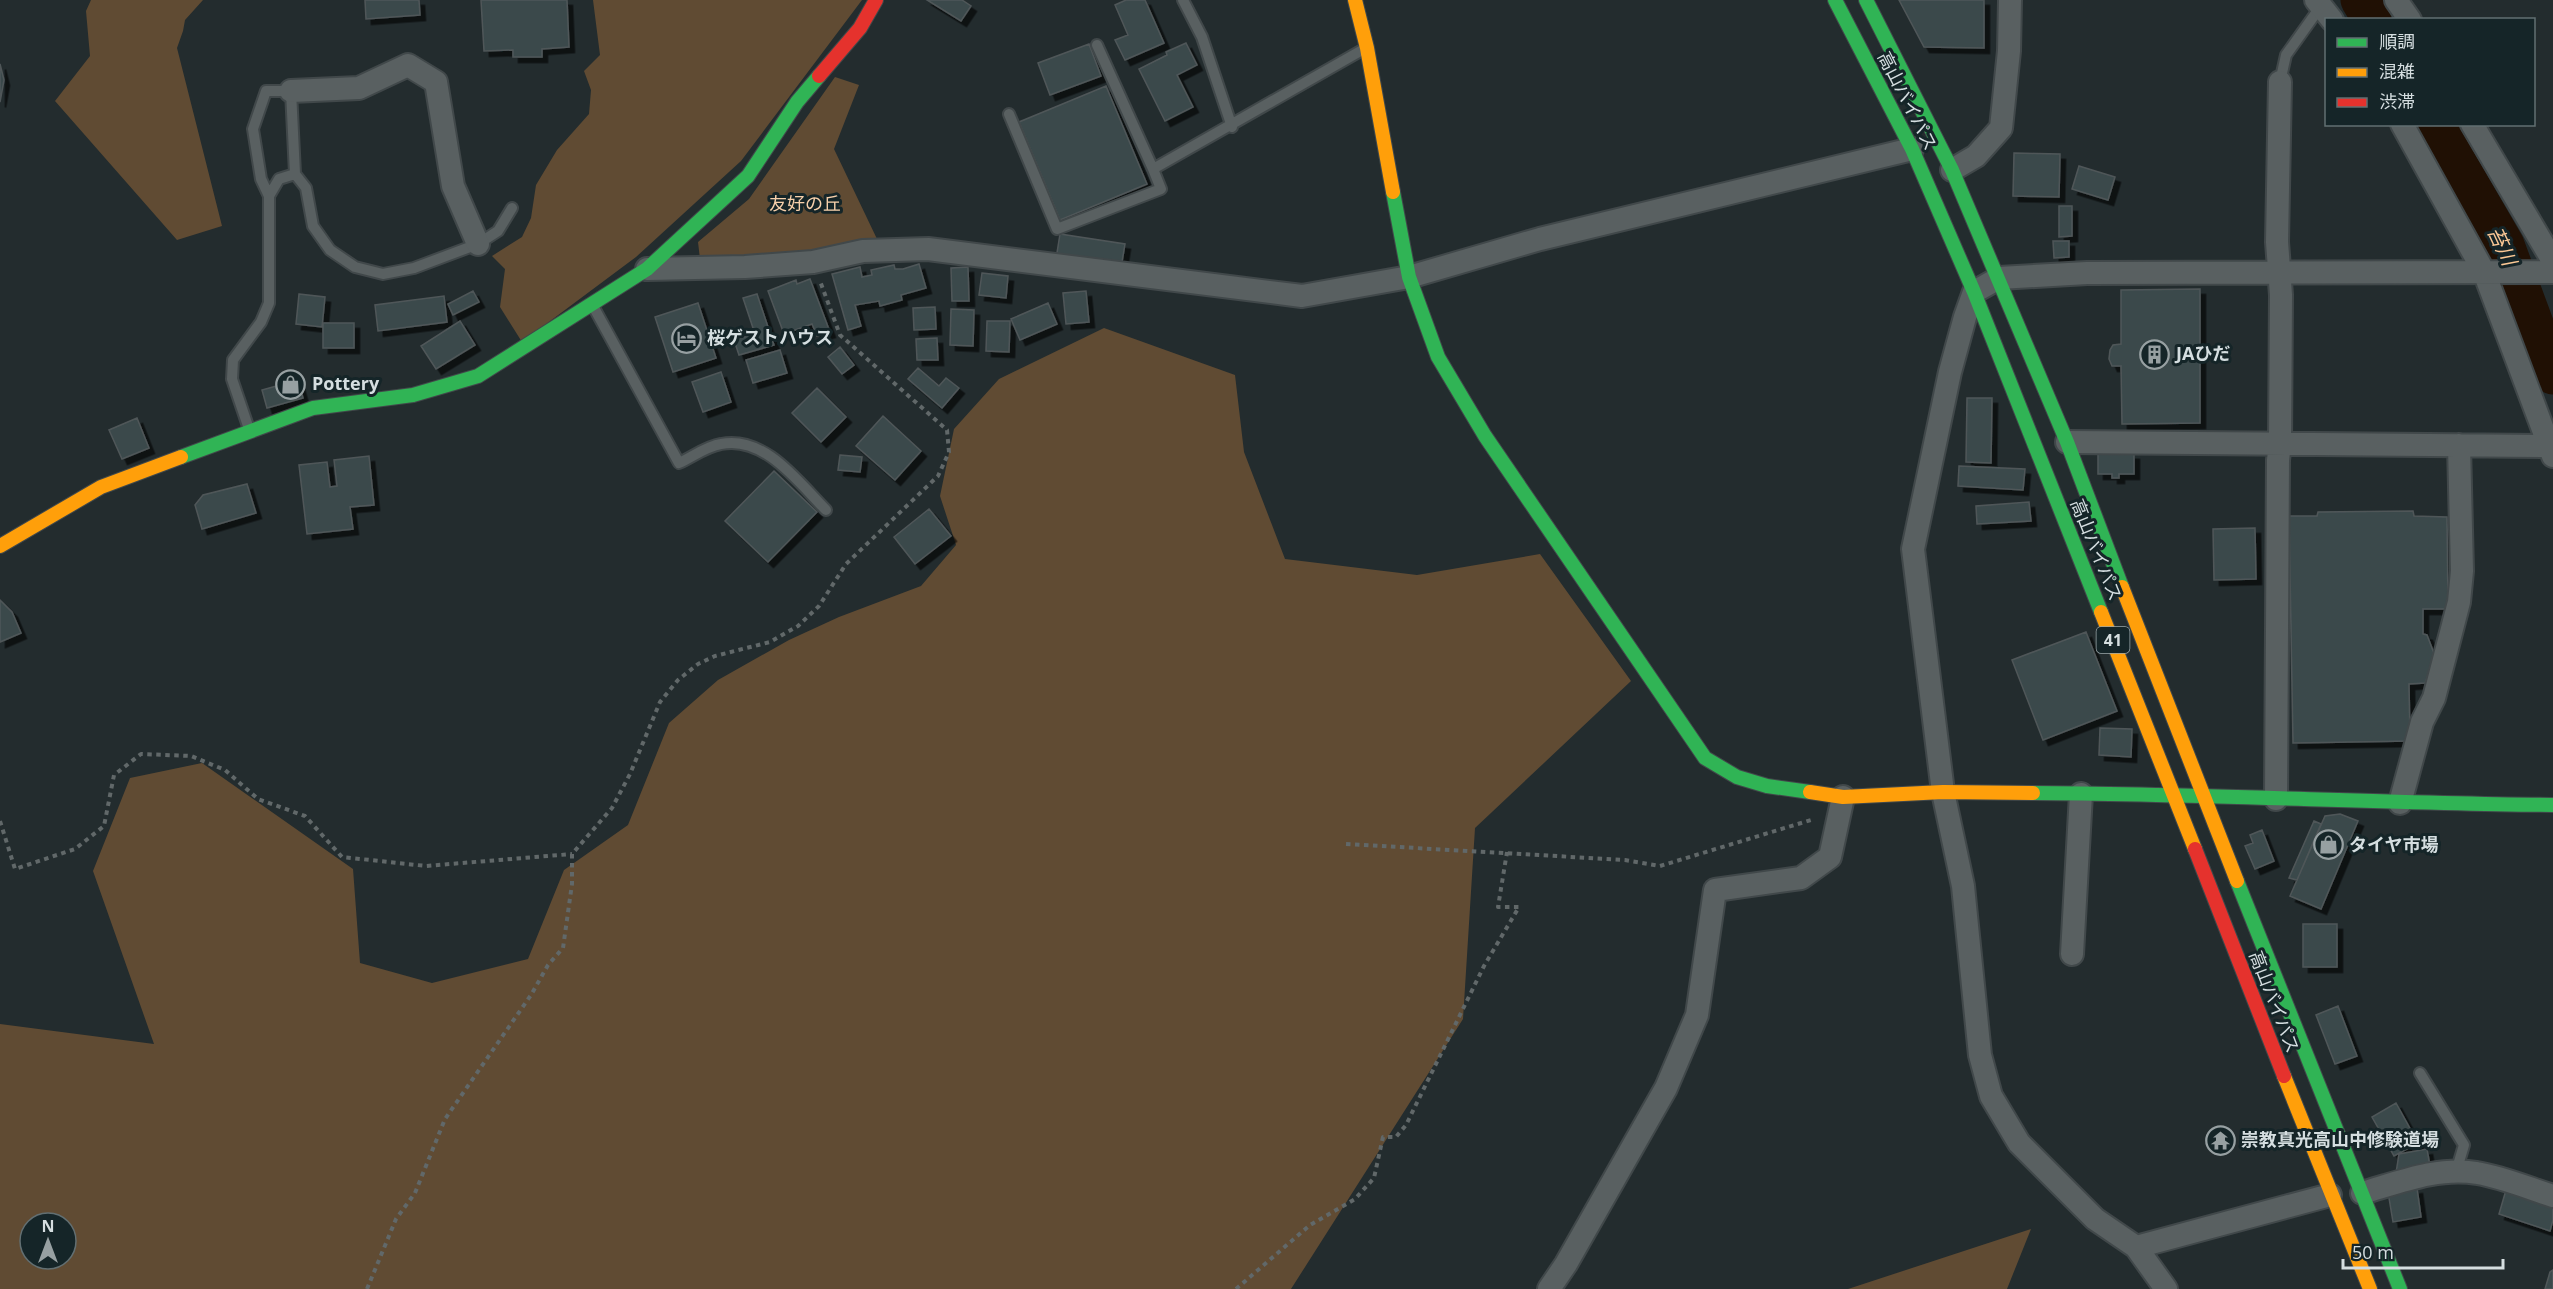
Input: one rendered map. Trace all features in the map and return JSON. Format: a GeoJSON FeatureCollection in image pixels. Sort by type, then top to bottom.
{"type":"FeatureCollection","features":[{"type":"Feature","properties":{"kind":"main road"},"geometry":{"type":"LineString","coordinates":[[0,546],[101,487],[314,408],[413,395],[478,376],[647,269],[748,176],[797,102],[860,28],[876,0]]}},
{"type":"Feature","properties":{"kind":"main road"},"geometry":{"type":"LineString","coordinates":[[1355,0],[1367,48],[1409,277],[1438,357],[1485,436],[1705,758],[1737,777],[1842,804],[1943,792],[2174,794],[2276,799],[2553,805]]}},
{"type":"Feature","properties":{"kind":"main road","name":"高山バイパス"},"geometry":{"type":"LineString","coordinates":[[1834,0],[1912,149],[1974,292],[2174,794],[2330,1195],[2370,1289]]}},
{"type":"Feature","properties":{"kind":"main road","name":"高山バイパス"},"geometry":{"type":"LineString","coordinates":[[1866,0],[1952,170],[2067,442],[2202,795],[2400,1289]]}},
{"type":"Feature","properties":{"kind":"street"},"geometry":{"type":"LineString","coordinates":[[1952,170],[1976,156],[2001,128],[2009,51],[2010,0]]}},
{"type":"Feature","properties":{"kind":"street"},"geometry":{"type":"LineString","coordinates":[[2396,0],[2409,18]]}},
{"type":"Feature","properties":{"kind":"street"},"geometry":{"type":"LineString","coordinates":[[291,91],[359,88],[408,65],[436,82],[453,186],[478,244]]}},
{"type":"Feature","properties":{"kind":"street"},"geometry":{"type":"LineString","coordinates":[[2276,799],[2278,460],[2280,443],[2280,271],[2277,242],[2280,82]]}},
{"type":"Feature","properties":{"kind":"street"},"geometry":{"type":"LineString","coordinates":[[2067,442],[2459,445],[2551,451],[2488,272],[2403,126]]}},
{"type":"Feature","properties":{"kind":"street"},"geometry":{"type":"LineString","coordinates":[[2166,1289],[2136,1247],[2096,1219],[2019,1143],[1991,1096],[1980,1055],[1963,886],[1943,792],[1913,549],[1950,372],[1974,292],[1999,278],[2087,273],[2488,272],[2552,269],[2473,126]]}},
{"type":"Feature","properties":{"kind":"street"},"geometry":{"type":"LineString","coordinates":[[647,269],[745,267],[813,262],[863,251],[928,249],[1302,296],[1409,277],[1540,239],[1912,149]]}},
{"type":"Feature","properties":{"kind":"street"},"geometry":{"type":"LineString","coordinates":[[2400,802],[2422,722],[2434,698],[2459,602],[2462,571],[2459,445]]}},
{"type":"Feature","properties":{"kind":"street"},"geometry":{"type":"LineString","coordinates":[[2072,954],[2081,794]]}},
{"type":"Feature","properties":{"kind":"street"},"geometry":{"type":"LineString","coordinates":[[1549,1289],[1566,1264],[1666,1088],[1697,1015],[1715,890],[1801,878],[1830,856],[1842,804]]}},
{"type":"Feature","properties":{"kind":"street"},"geometry":{"type":"LineString","coordinates":[[2362,1193],[2419,1177],[2456,1172],[2478,1173],[2553,1196]]}},
{"type":"Feature","properties":{"kind":"street"},"geometry":{"type":"LineString","coordinates":[[2136,1247],[2330,1195]]}},
{"type":"Feature","properties":{"kind":"lane"},"geometry":{"type":"LineString","coordinates":[[1183,0],[1202,37],[1232,127]]}},
{"type":"Feature","properties":{"kind":"lane"},"geometry":{"type":"LineString","coordinates":[[2280,82],[2286,56],[2323,9]]}},
{"type":"Feature","properties":{"kind":"lane"},"geometry":{"type":"LineString","coordinates":[[1009,114],[1057,229],[1161,189],[1097,45]]}},
{"type":"Feature","properties":{"kind":"lane"},"geometry":{"type":"LineString","coordinates":[[1154,169],[1232,127],[1367,48]]}},
{"type":"Feature","properties":{"kind":"lane"},"geometry":{"type":"LineString","coordinates":[[250,432],[232,380],[233,360],[261,322],[269,303],[269,196],[261,179],[254,129],[266,91],[291,91],[295,174],[306,188],[314,226],[330,250],[355,267],[383,274],[414,268],[478,244],[498,231],[512,208]]}},
{"type":"Feature","properties":{"kind":"lane"},"geometry":{"type":"LineString","coordinates":[[269,196],[279,179],[295,174]]}},
{"type":"Feature","properties":{"kind":"lane"},"geometry":{"type":"LineString","coordinates":[[591,303],[679,463],[719,444],[737,442],[778,460],[826,510]]}},
{"type":"Feature","properties":{"kind":"lane"},"geometry":{"type":"LineString","coordinates":[[2420,1072],[2464,1145],[2456,1172]]}},
{"type":"Feature","properties":{"kind":"path"},"geometry":{"type":"LineString","coordinates":[[367,1289],[396,1219],[415,1193],[445,1119],[531,995],[548,964],[563,948],[572,884],[572,854],[612,808],[630,774],[660,702],[678,680],[698,664],[716,656],[770,642],[798,626],[819,606],[846,564],[938,476],[949,452],[947,430],[840,335],[813,262]]}},
{"type":"Feature","properties":{"kind":"path"},"geometry":{"type":"LineString","coordinates":[[0,821],[15,869],[75,849],[104,826],[114,774],[141,754],[191,756],[225,770],[258,799],[304,816],[342,857],[426,866],[572,854]]}},
{"type":"Feature","properties":{"kind":"path"},"geometry":{"type":"LineString","coordinates":[[1346,844],[1625,860],[1660,866],[1842,804]]}},
{"type":"Feature","properties":{"kind":"path"},"geometry":{"type":"LineString","coordinates":[[1236,1289],[1310,1225],[1355,1199],[1374,1178],[1383,1137],[1396,1137],[1406,1125],[1484,966],[1519,907],[1498,907],[1507,852]]}},
{"type":"Feature","properties":{"kind":"green space"},"geometry":{"type":"Polygon","coordinates":[[[91,0],[203,0],[185,20],[177,48],[222,226],[177,240],[55,101],[90,56],[86,11],[91,0]]]}},
{"type":"Feature","properties":{"kind":"green space"},"geometry":{"type":"Polygon","coordinates":[[[593,0],[862,0],[741,161],[636,257],[522,342],[500,307],[505,269],[492,256],[522,237],[531,218],[536,185],[557,150],[589,114],[591,90],[584,71],[600,55],[593,0]]]}},
{"type":"Feature","properties":{"kind":"green space","name":"友好の丘"},"geometry":{"type":"Polygon","coordinates":[[[835,77],[859,85],[834,149],[877,239],[805,254],[700,259],[698,242],[749,199],[835,77]]]}},
{"type":"Feature","properties":{"kind":"green space"},"geometry":{"type":"Polygon","coordinates":[[[1104,328],[1235,375],[1244,452],[1285,559],[1417,575],[1540,554],[1631,681],[1475,828],[1463,1019],[1291,1289],[0,1289],[0,1024],[154,1044],[93,871],[130,778],[202,763],[353,869],[360,963],[432,983],[528,959],[564,870],[628,825],[669,723],[718,680],[789,640],[839,617],[921,586],[956,545],[940,496],[954,429],[999,379],[1104,328]]]}},
{"type":"Feature","properties":{"kind":"green space"},"geometry":{"type":"Polygon","coordinates":[[[2031,1229],[2007,1289],[1848,1289],[2031,1229]]]}},
{"type":"Feature","properties":{"kind":"building"},"geometry":{"type":"Polygon","coordinates":[[[365,0],[419,0],[420,15],[366,19],[365,0]]]}},
{"type":"Feature","properties":{"kind":"building"},"geometry":{"type":"Polygon","coordinates":[[[481,0],[567,0],[569,47],[542,49],[542,57],[513,57],[513,50],[484,51],[481,0]]]}},
{"type":"Feature","properties":{"kind":"building"},"geometry":{"type":"Polygon","coordinates":[[[927,0],[962,0],[971,6],[961,21],[927,0]]]}},
{"type":"Feature","properties":{"kind":"building"},"geometry":{"type":"Polygon","coordinates":[[[1126,0],[1145,0],[1164,43],[1125,60],[1115,40],[1128,35],[1115,5],[1126,0]]]}},
{"type":"Feature","properties":{"kind":"building"},"geometry":{"type":"Polygon","coordinates":[[[1899,0],[1984,0],[1984,48],[1924,47],[1899,0]]]}},
{"type":"Feature","properties":{"kind":"building"},"geometry":{"type":"Polygon","coordinates":[[[1186,43],[1197,65],[1177,75],[1193,107],[1165,121],[1139,69],[1167,55],[1166,52],[1186,43]]]}},
{"type":"Feature","properties":{"kind":"building"},"geometry":{"type":"Polygon","coordinates":[[[1089,44],[1101,76],[1050,95],[1038,63],[1089,44]]]}},
{"type":"Feature","properties":{"kind":"building"},"geometry":{"type":"Polygon","coordinates":[[[0,64],[4,80],[0,102],[0,64]]]}},
{"type":"Feature","properties":{"kind":"building"},"geometry":{"type":"Polygon","coordinates":[[[1106,86],[1147,184],[1060,220],[1019,122],[1106,86]]]}},
{"type":"Feature","properties":{"kind":"building"},"geometry":{"type":"Polygon","coordinates":[[[2014,153],[2060,154],[2059,197],[2013,196],[2014,153]]]}},
{"type":"Feature","properties":{"kind":"building"},"geometry":{"type":"Polygon","coordinates":[[[2079,166],[2115,177],[2108,200],[2072,189],[2079,166]]]}},
{"type":"Feature","properties":{"kind":"building"},"geometry":{"type":"Polygon","coordinates":[[[2059,206],[2072,206],[2072,236],[2059,237],[2059,206]]]}},
{"type":"Feature","properties":{"kind":"building"},"geometry":{"type":"Polygon","coordinates":[[[1060,234],[1125,244],[1121,268],[1056,259],[1060,234]]]}},
{"type":"Feature","properties":{"kind":"building"},"geometry":{"type":"Polygon","coordinates":[[[2053,241],[2069,241],[2069,257],[2054,258],[2053,241]]]}},
{"type":"Feature","properties":{"kind":"building"},"geometry":{"type":"Polygon","coordinates":[[[919,264],[926,288],[901,295],[902,300],[880,306],[879,301],[855,305],[861,326],[848,330],[832,274],[860,267],[862,277],[872,275],[871,270],[894,265],[895,269],[903,269],[919,264]]]}},
{"type":"Feature","properties":{"kind":"building"},"geometry":{"type":"Polygon","coordinates":[[[968,267],[969,301],[952,301],[951,268],[968,267]]]}},
{"type":"Feature","properties":{"kind":"building"},"geometry":{"type":"Polygon","coordinates":[[[982,273],[1008,276],[1006,298],[979,295],[982,273]]]}},
{"type":"Feature","properties":{"kind":"building"},"geometry":{"type":"Polygon","coordinates":[[[810,279],[830,332],[817,336],[812,324],[784,334],[768,291],[796,280],[797,284],[810,279]]]}},
{"type":"Feature","properties":{"kind":"building","name":"JAひだ"},"geometry":{"type":"Polygon","coordinates":[[[2200,289],[2200,423],[2122,424],[2121,366],[2112,366],[2109,359],[2113,345],[2121,344],[2121,290],[2200,289]]]}},
{"type":"Feature","properties":{"kind":"building"},"geometry":{"type":"Polygon","coordinates":[[[473,291],[479,302],[453,315],[448,304],[473,291]]]}},
{"type":"Feature","properties":{"kind":"building"},"geometry":{"type":"Polygon","coordinates":[[[1086,291],[1089,322],[1066,324],[1063,293],[1086,291]]]}},
{"type":"Feature","properties":{"kind":"building"},"geometry":{"type":"Polygon","coordinates":[[[299,294],[325,297],[322,327],[296,324],[299,294]]]}},
{"type":"Feature","properties":{"kind":"building"},"geometry":{"type":"Polygon","coordinates":[[[757,294],[774,345],[739,355],[734,340],[755,334],[743,298],[757,294]]]}},
{"type":"Feature","properties":{"kind":"building"},"geometry":{"type":"Polygon","coordinates":[[[444,296],[447,322],[378,331],[375,305],[444,296]]]}},
{"type":"Feature","properties":{"kind":"building","name":"桜ゲストハウス"},"geometry":{"type":"Polygon","coordinates":[[[698,303],[716,358],[673,372],[655,317],[698,303]]]}},
{"type":"Feature","properties":{"kind":"building"},"geometry":{"type":"Polygon","coordinates":[[[1048,303],[1057,324],[1020,340],[1011,319],[1048,303]]]}},
{"type":"Feature","properties":{"kind":"building"},"geometry":{"type":"Polygon","coordinates":[[[935,307],[936,329],[914,330],[913,308],[935,307]]]}},
{"type":"Feature","properties":{"kind":"building"},"geometry":{"type":"Polygon","coordinates":[[[951,309],[974,310],[973,346],[950,345],[951,309]]]}},
{"type":"Feature","properties":{"kind":"building"},"geometry":{"type":"Polygon","coordinates":[[[460,321],[475,345],[436,369],[421,346],[460,321]]]}},
{"type":"Feature","properties":{"kind":"building"},"geometry":{"type":"Polygon","coordinates":[[[987,321],[1010,321],[1009,352],[986,351],[987,321]]]}},
{"type":"Feature","properties":{"kind":"building"},"geometry":{"type":"Polygon","coordinates":[[[323,323],[354,323],[354,348],[323,348],[323,323]]]}},
{"type":"Feature","properties":{"kind":"building"},"geometry":{"type":"Polygon","coordinates":[[[937,338],[938,360],[917,360],[916,339],[937,338]]]}},
{"type":"Feature","properties":{"kind":"building"},"geometry":{"type":"Polygon","coordinates":[[[840,347],[854,365],[842,374],[828,357],[840,347]]]}},
{"type":"Feature","properties":{"kind":"building"},"geometry":{"type":"Polygon","coordinates":[[[780,350],[787,373],[753,383],[746,360],[780,350]]]}},
{"type":"Feature","properties":{"kind":"building"},"geometry":{"type":"Polygon","coordinates":[[[918,368],[939,386],[946,378],[959,388],[942,408],[908,379],[918,368]]]}},
{"type":"Feature","properties":{"kind":"building"},"geometry":{"type":"Polygon","coordinates":[[[721,372],[731,402],[703,412],[692,382],[721,372]]]}},
{"type":"Feature","properties":{"kind":"building"},"geometry":{"type":"Polygon","coordinates":[[[298,380],[303,398],[267,408],[262,390],[298,380]]]}},
{"type":"Feature","properties":{"kind":"building"},"geometry":{"type":"Polygon","coordinates":[[[817,388],[846,417],[821,442],[792,413],[817,388]]]}},
{"type":"Feature","properties":{"kind":"building"},"geometry":{"type":"Polygon","coordinates":[[[1967,398],[1992,398],[1991,463],[1966,462],[1967,398]]]}},
{"type":"Feature","properties":{"kind":"building"},"geometry":{"type":"Polygon","coordinates":[[[883,416],[921,451],[895,480],[856,446],[883,416]]]}},
{"type":"Feature","properties":{"kind":"building"},"geometry":{"type":"Polygon","coordinates":[[[137,418],[149,448],[122,459],[109,430],[137,418]]]}},
{"type":"Feature","properties":{"kind":"building"},"geometry":{"type":"Polygon","coordinates":[[[2098,453],[2134,454],[2134,474],[2119,474],[2119,478],[2112,478],[2112,474],[2098,474],[2098,453]]]}},
{"type":"Feature","properties":{"kind":"building"},"geometry":{"type":"Polygon","coordinates":[[[840,455],[862,457],[860,472],[838,470],[840,455]]]}},
{"type":"Feature","properties":{"kind":"building"},"geometry":{"type":"Polygon","coordinates":[[[369,456],[374,505],[350,507],[353,529],[307,534],[299,465],[327,462],[330,487],[337,486],[334,460],[369,456]]]}},
{"type":"Feature","properties":{"kind":"building"},"geometry":{"type":"Polygon","coordinates":[[[1959,466],[2025,469],[2023,490],[1958,486],[1959,466]]]}},
{"type":"Feature","properties":{"kind":"building"},"geometry":{"type":"Polygon","coordinates":[[[774,471],[817,512],[768,562],[725,521],[774,471]]]}},
{"type":"Feature","properties":{"kind":"building"},"geometry":{"type":"Polygon","coordinates":[[[247,484],[256,513],[202,529],[195,505],[203,495],[247,484]]]}},
{"type":"Feature","properties":{"kind":"building"},"geometry":{"type":"Polygon","coordinates":[[[2029,502],[2031,521],[1977,524],[1976,506],[2029,502]]]}},
{"type":"Feature","properties":{"kind":"building"},"geometry":{"type":"Polygon","coordinates":[[[929,509],[951,536],[915,564],[894,537],[929,509]]]}},
{"type":"Feature","properties":{"kind":"building"},"geometry":{"type":"Polygon","coordinates":[[[2413,511],[2414,516],[2447,517],[2448,609],[2423,609],[2423,634],[2427,635],[2435,656],[2425,683],[2409,684],[2410,741],[2293,743],[2289,516],[2317,516],[2318,512],[2413,511]]]}},
{"type":"Feature","properties":{"kind":"building"},"geometry":{"type":"Polygon","coordinates":[[[2255,528],[2256,579],[2214,580],[2213,529],[2255,528]]]}},
{"type":"Feature","properties":{"kind":"building"},"geometry":{"type":"Polygon","coordinates":[[[0,600],[12,612],[21,633],[0,642],[0,600]]]}},
{"type":"Feature","properties":{"kind":"building"},"geometry":{"type":"Polygon","coordinates":[[[2086,632],[2117,711],[2043,740],[2012,660],[2086,632]]]}},
{"type":"Feature","properties":{"kind":"building"},"geometry":{"type":"Polygon","coordinates":[[[2100,728],[2132,729],[2131,757],[2099,755],[2100,728]]]}},
{"type":"Feature","properties":{"kind":"building"},"geometry":{"type":"Polygon","coordinates":[[[2340,814],[2358,821],[2321,909],[2290,896],[2325,816],[2340,814]]]}},
{"type":"Feature","properties":{"kind":"building"},"geometry":{"type":"Polygon","coordinates":[[[2314,821],[2321,824],[2297,880],[2289,878],[2314,821]]]}},
{"type":"Feature","properties":{"kind":"building"},"geometry":{"type":"Polygon","coordinates":[[[2262,830],[2274,861],[2255,869],[2245,846],[2253,843],[2250,835],[2262,830]]]}},
{"type":"Feature","properties":{"kind":"building"},"geometry":{"type":"Polygon","coordinates":[[[2303,924],[2337,924],[2337,967],[2303,967],[2303,924]]]}},
{"type":"Feature","properties":{"kind":"building"},"geometry":{"type":"Polygon","coordinates":[[[2338,1006],[2357,1056],[2335,1064],[2316,1015],[2338,1006]]]}},
{"type":"Feature","properties":{"kind":"building"},"geometry":{"type":"Polygon","coordinates":[[[2396,1103],[2418,1143],[2394,1156],[2372,1117],[2396,1103]]]}},
{"type":"Feature","properties":{"kind":"building"},"geometry":{"type":"Polygon","coordinates":[[[2427,1149],[2430,1166],[2396,1173],[2399,1154],[2427,1149]]]}},
{"type":"Feature","properties":{"kind":"building"},"geometry":{"type":"Polygon","coordinates":[[[2417,1188],[2421,1217],[2393,1222],[2388,1192],[2417,1188]]]}},
{"type":"Feature","properties":{"kind":"building"},"geometry":{"type":"Polygon","coordinates":[[[2506,1190],[2553,1205],[2550,1231],[2499,1214],[2506,1190]]]}},
{"type":"Feature","properties":{"kind":"building"},"geometry":{"type":"Polygon","coordinates":[[[2553,1270],[2553,1289],[2545,1289],[2550,1272],[2553,1270]]]}},
{"type":"Feature","properties":{"kind":"waterway","name":"苔川"},"geometry":{"type":"LineString","coordinates":[[2360,0],[2371,18]]}},
{"type":"Feature","properties":{"kind":"waterway","name":"苔川"},"geometry":{"type":"LineString","coordinates":[[2436,126],[2505,245],[2553,375]]}},
{"type":"Feature","properties":{"kind":"traffic: fast"},"geometry":{"type":"LineString","coordinates":[[1835,0],[1912,149],[1974,292],[2101,612]]}},
{"type":"Feature","properties":{"kind":"traffic: fast"},"geometry":{"type":"LineString","coordinates":[[1866,0],[1952,170],[2067,442],[2122,587]]}},
{"type":"Feature","properties":{"kind":"traffic: fast"},"geometry":{"type":"LineString","coordinates":[[181,457],[313,408],[413,395],[478,376],[647,269],[748,176],[797,102],[819,76]]}},
{"type":"Feature","properties":{"kind":"traffic: fast"},"geometry":{"type":"LineString","coordinates":[[1393,192],[1409,277],[1438,357],[1485,436],[1705,758],[1737,777],[1767,786],[1810,792]]}},
{"type":"Feature","properties":{"kind":"traffic: fast"},"geometry":{"type":"LineString","coordinates":[[2033,793],[2553,805]]}},
{"type":"Feature","properties":{"kind":"traffic: fast"},"geometry":{"type":"LineString","coordinates":[[2237,881],[2400,1289]]}},
{"type":"Feature","properties":{"kind":"traffic: slow"},"geometry":{"type":"LineString","coordinates":[[1355,0],[1367,48],[1393,192]]}},
{"type":"Feature","properties":{"kind":"traffic: slow"},"geometry":{"type":"LineString","coordinates":[[0,546],[101,487],[181,457]]}},
{"type":"Feature","properties":{"kind":"traffic: slow"},"geometry":{"type":"LineString","coordinates":[[2122,587],[2237,881]]}},
{"type":"Feature","properties":{"kind":"traffic: slow"},"geometry":{"type":"LineString","coordinates":[[2101,612],[2195,849]]}},
{"type":"Feature","properties":{"kind":"traffic: slow"},"geometry":{"type":"LineString","coordinates":[[1810,792],[1843,797],[1943,792],[2033,793]]}},
{"type":"Feature","properties":{"kind":"traffic: slow"},"geometry":{"type":"LineString","coordinates":[[2284,1076],[2370,1289]]}},
{"type":"Feature","properties":{"kind":"traffic: jam"},"geometry":{"type":"LineString","coordinates":[[819,76],[860,28],[876,0]]}},
{"type":"Feature","properties":{"kind":"traffic: jam"},"geometry":{"type":"LineString","coordinates":[[2195,849],[2284,1076]]}},
{"type":"Feature","properties":{"kind":"place","name":"桜ゲストハウス"},"geometry":{"type":"Point","coordinates":[686,338]}},
{"type":"Feature","properties":{"kind":"place","name":"JAひだ"},"geometry":{"type":"Point","coordinates":[2155,354]}},
{"type":"Feature","properties":{"kind":"place","name":"Pottery"},"geometry":{"type":"Point","coordinates":[291,384]}},
{"type":"Feature","properties":{"kind":"place","name":"タイヤ市場"},"geometry":{"type":"Point","coordinates":[2328,845]}},
{"type":"Feature","properties":{"kind":"place","name":"崇教真光高山中修験道場"},"geometry":{"type":"Point","coordinates":[2220,1140]}}]}
